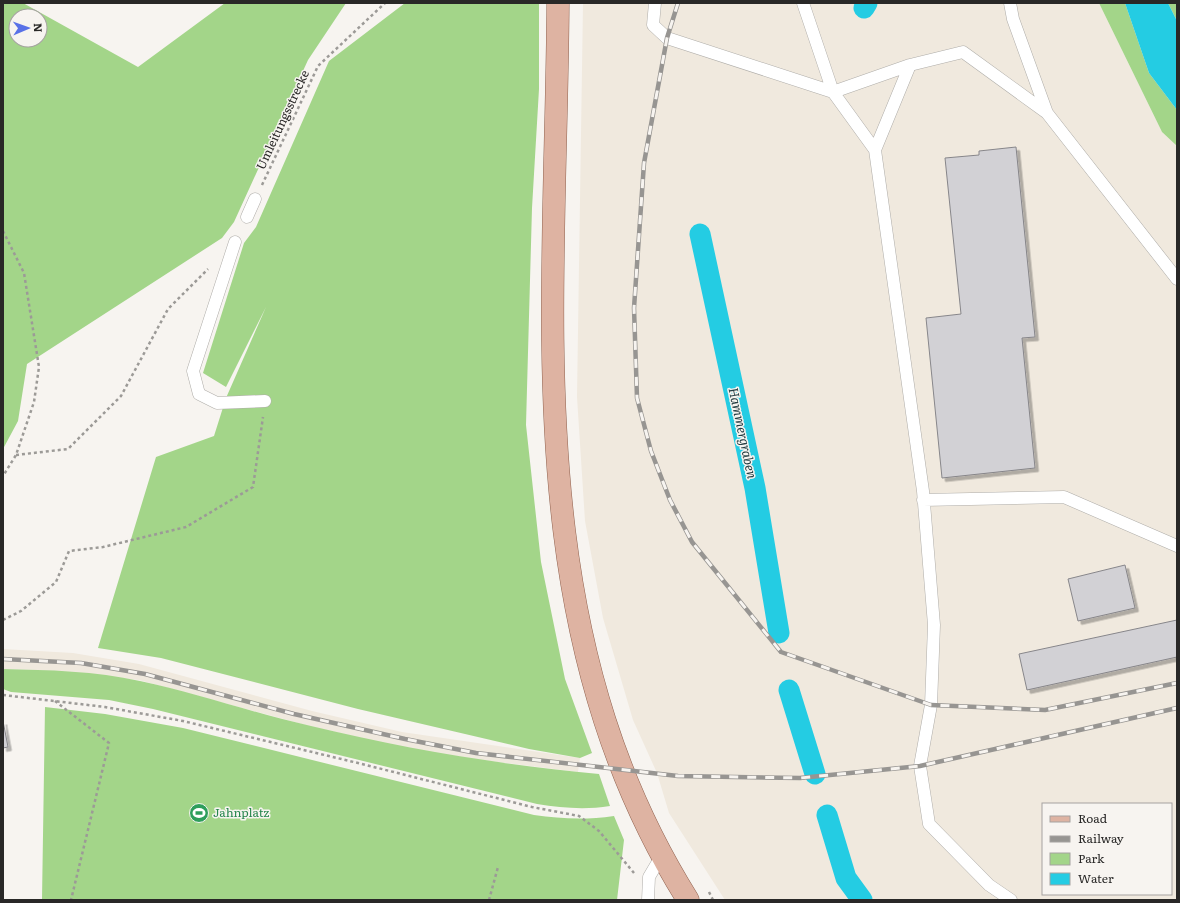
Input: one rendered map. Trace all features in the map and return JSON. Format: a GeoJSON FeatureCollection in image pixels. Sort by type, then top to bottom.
{"type":"FeatureCollection","features":[{"type":"Feature","properties":{"kind":"main road"},"geometry":{"type":"LineString","coordinates":[[558,3],[553,345],[555,438],[561,511],[573,600],[594,685],[614,745],[636,803],[662,855],[688,900]]}},
{"type":"Feature","properties":{"kind":"lane"},"geometry":{"type":"LineString","coordinates":[[655,3],[652,25],[668,38],[833,92],[910,65],[963,52],[1047,113],[1177,279]]}},
{"type":"Feature","properties":{"kind":"lane"},"geometry":{"type":"LineString","coordinates":[[803,3],[833,92],[875,150],[923,500],[934,625],[931,704],[920,766],[929,824],[989,886],[1011,900]]}},
{"type":"Feature","properties":{"kind":"lane"},"geometry":{"type":"LineString","coordinates":[[1010,3],[1013,19],[1047,113]]}},
{"type":"Feature","properties":{"kind":"lane"},"geometry":{"type":"LineString","coordinates":[[875,150],[910,65]]}},
{"type":"Feature","properties":{"kind":"lane"},"geometry":{"type":"LineString","coordinates":[[247,217],[255,199]]}},
{"type":"Feature","properties":{"kind":"lane"},"geometry":{"type":"LineString","coordinates":[[236,242],[193,371],[199,394],[217,403],[265,401]]}},
{"type":"Feature","properties":{"kind":"lane"},"geometry":{"type":"LineString","coordinates":[[923,500],[1064,497],[1177,546]]}},
{"type":"Feature","properties":{"kind":"lane"},"geometry":{"type":"LineString","coordinates":[[648,900],[649,877],[662,855]]}},
{"type":"Feature","properties":{"kind":"path","name":"Umleitungsstrecke"},"geometry":{"type":"LineString","coordinates":[[255,199],[318,66],[385,3]]}},
{"type":"Feature","properties":{"kind":"path"},"geometry":{"type":"LineString","coordinates":[[3,231],[24,273],[39,368],[34,402],[16,455],[3,476]]}},
{"type":"Feature","properties":{"kind":"path"},"geometry":{"type":"LineString","coordinates":[[16,455],[68,449],[121,396],[168,309],[213,264]]}},
{"type":"Feature","properties":{"kind":"path"},"geometry":{"type":"LineString","coordinates":[[3,620],[21,612],[56,582],[69,551],[103,546],[186,527],[253,486],[265,401]]}},
{"type":"Feature","properties":{"kind":"path"},"geometry":{"type":"LineString","coordinates":[[3,695],[105,707],[183,721],[532,807],[579,816],[599,831],[648,887]]}},
{"type":"Feature","properties":{"kind":"path"},"geometry":{"type":"LineString","coordinates":[[55,701],[109,743],[71,900]]}},
{"type":"Feature","properties":{"kind":"path"},"geometry":{"type":"LineString","coordinates":[[490,900],[498,867]]}},
{"type":"Feature","properties":{"kind":"path"},"geometry":{"type":"LineString","coordinates":[[706,888],[714,900]]}},
{"type":"Feature","properties":{"kind":"shaded area"},"geometry":{"type":"Polygon","coordinates":[[[583,3],[1099,3],[1162,132],[1177,146],[1177,900],[725,900],[669,813],[657,773],[633,720],[603,618],[585,521],[577,397],[583,3]]]}},
{"type":"Feature","properties":{"kind":"shaded area"},"geometry":{"type":"Polygon","coordinates":[[[3,649],[73,653],[139,664],[312,711],[402,732],[580,758],[578,772],[473,759],[400,747],[309,726],[139,680],[36,670],[3,669],[3,649]]]}},
{"type":"Feature","properties":{"kind":"green space"},"geometry":{"type":"Polygon","coordinates":[[[3,3],[23,3],[32,8],[8,8],[8,48],[48,48],[48,17],[138,67],[225,3],[346,3],[308,60],[234,222],[222,238],[27,364],[18,421],[3,449],[3,3]]]}},
{"type":"Feature","properties":{"kind":"green space"},"geometry":{"type":"Polygon","coordinates":[[[405,3],[539,3],[539,89],[532,208],[526,425],[541,562],[565,679],[592,753],[580,758],[529,749],[358,709],[161,658],[98,648],[156,457],[214,436],[226,398],[266,307],[226,387],[203,373],[244,243],[256,227],[329,61],[405,3]]]}},
{"type":"Feature","properties":{"kind":"green space"},"geometry":{"type":"Polygon","coordinates":[[[1099,3],[1125,3],[1149,73],[1177,110],[1177,146],[1162,132],[1099,3]]]}},
{"type":"Feature","properties":{"kind":"green space"},"geometry":{"type":"Polygon","coordinates":[[[1168,3],[1177,3],[1177,21],[1168,3]]]}},
{"type":"Feature","properties":{"kind":"green space"},"geometry":{"type":"Polygon","coordinates":[[[3,669],[106,675],[183,691],[289,721],[382,742],[490,761],[599,774],[610,806],[574,808],[537,804],[153,709],[109,700],[11,692],[3,689],[3,669]]]}},
{"type":"Feature","properties":{"kind":"green space"},"geometry":{"type":"Polygon","coordinates":[[[45,707],[105,714],[183,728],[534,815],[574,818],[614,816],[624,840],[617,900],[42,900],[45,707]]]}},
{"type":"Feature","properties":{"kind":"water"},"geometry":{"type":"Polygon","coordinates":[[[1125,3],[1168,3],[1177,21],[1177,110],[1149,73],[1125,3]]]}},
{"type":"Feature","properties":{"kind":"building"},"geometry":{"type":"Polygon","coordinates":[[[1016,147],[1035,337],[1022,338],[1035,468],[942,478],[926,318],[961,314],[945,158],[979,155],[979,151],[1016,147]]]}},
{"type":"Feature","properties":{"kind":"building"},"geometry":{"type":"Polygon","coordinates":[[[1125,565],[1135,608],[1078,621],[1068,579],[1125,565]]]}},
{"type":"Feature","properties":{"kind":"building"},"geometry":{"type":"Polygon","coordinates":[[[1177,620],[1177,657],[1027,690],[1019,654],[1177,620]]]}},
{"type":"Feature","properties":{"kind":"building"},"geometry":{"type":"Polygon","coordinates":[[[3,721],[8,747],[3,748],[3,721]]]}},
{"type":"Feature","properties":{"kind":"waterway","name":"Hammergraben"},"geometry":{"type":"LineString","coordinates":[[864,8],[867,3]]}},
{"type":"Feature","properties":{"kind":"waterway","name":"Hammergraben"},"geometry":{"type":"LineString","coordinates":[[700,234],[755,488],[779,633]]}},
{"type":"Feature","properties":{"kind":"waterway","name":"Hammergraben"},"geometry":{"type":"LineString","coordinates":[[789,690],[815,774]]}},
{"type":"Feature","properties":{"kind":"waterway","name":"Hammergraben"},"geometry":{"type":"LineString","coordinates":[[827,815],[846,878],[862,900]]}},
{"type":"Feature","properties":{"kind":"railway"},"geometry":{"type":"LineString","coordinates":[[678,3],[667,38],[644,163],[634,308],[637,398],[651,451],[670,500],[692,542],[781,652],[931,705],[1045,710],[1177,683]]}},
{"type":"Feature","properties":{"kind":"railway"},"geometry":{"type":"LineString","coordinates":[[3,659],[81,663],[145,674],[294,714],[476,753],[678,776],[800,778],[920,766],[1177,708]]}},
{"type":"Feature","properties":{"kind":"place","name":"Jahnplatz"},"geometry":{"type":"Point","coordinates":[199,813]}}]}
